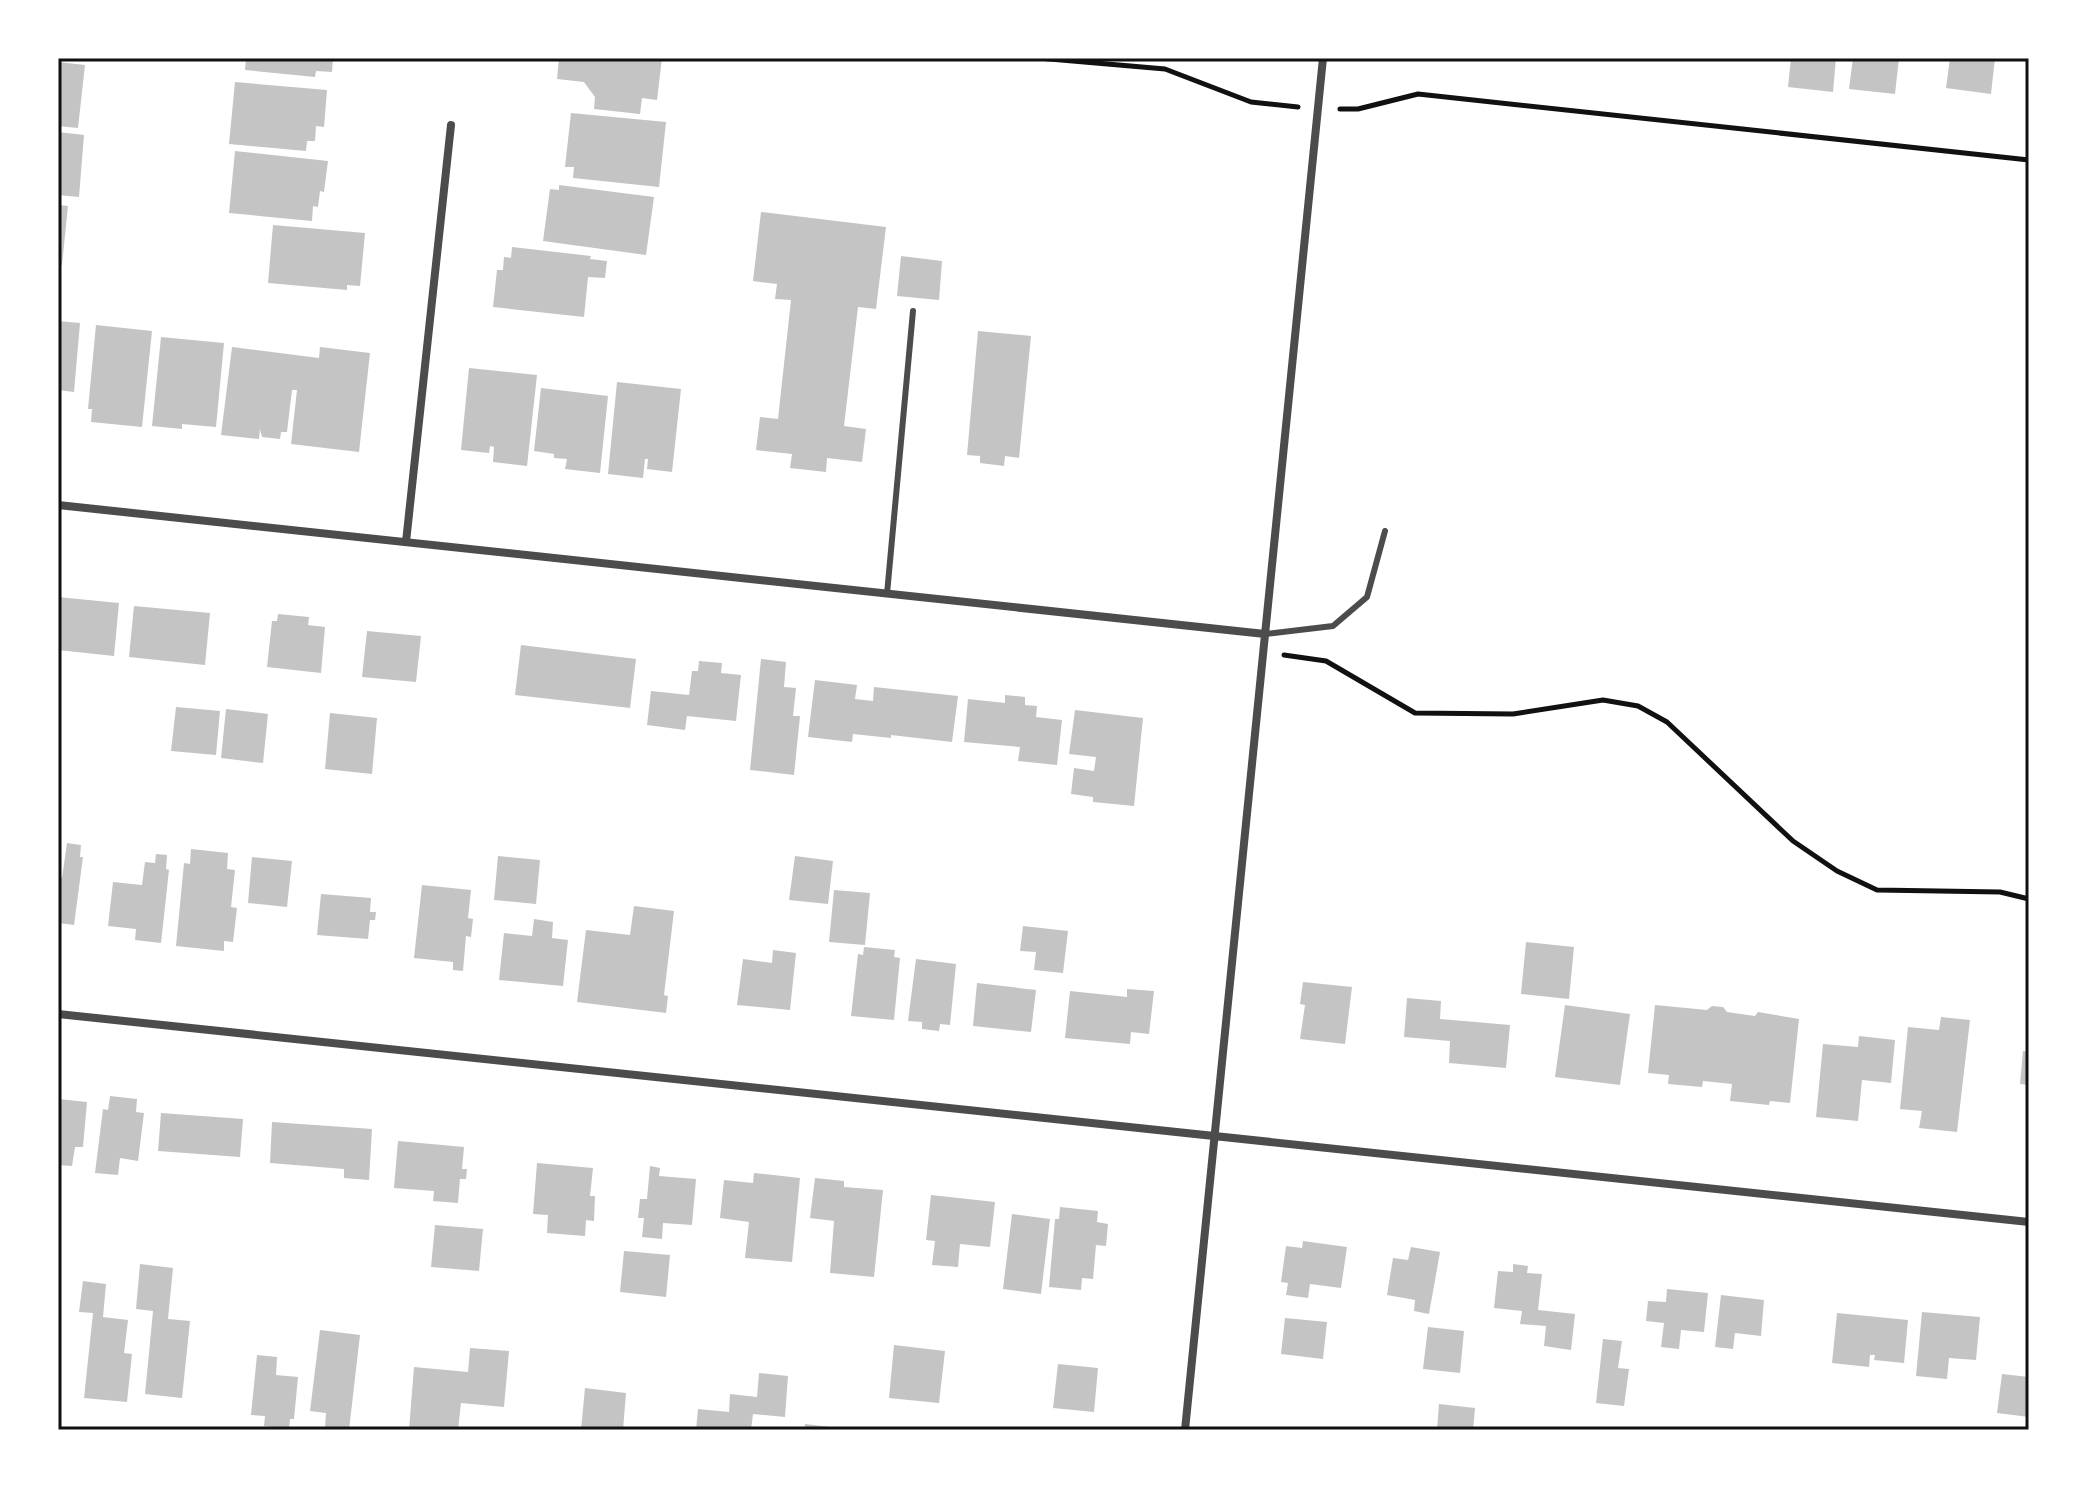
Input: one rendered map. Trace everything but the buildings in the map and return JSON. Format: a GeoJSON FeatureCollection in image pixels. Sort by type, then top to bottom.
{"type":"FeatureCollection","features":[{"type":"Feature","properties":{"kind":"street"},"geometry":{"type":"LineString","coordinates":[[1185,1430],[1323,58]]}},
{"type":"Feature","properties":{"kind":"street"},"geometry":{"type":"LineString","coordinates":[[406,542],[451,125]]}},
{"type":"Feature","properties":{"kind":"street"},"geometry":{"type":"LineString","coordinates":[[58,505],[1265,634]]}},
{"type":"Feature","properties":{"kind":"street"},"geometry":{"type":"LineString","coordinates":[[58,1014],[2029,1222]]}},
{"type":"Feature","properties":{"kind":"lane"},"geometry":{"type":"LineString","coordinates":[[887,594],[913,311]]}},
{"type":"Feature","properties":{"kind":"lane"},"geometry":{"type":"LineString","coordinates":[[1265,634],[1333,626],[1367,597],[1385,531]]}},
{"type":"Feature","properties":{"kind":"path"},"geometry":{"type":"LineString","coordinates":[[1038,58],[1165,69],[1251,102],[1292,106]]}},
{"type":"Feature","properties":{"kind":"path"},"geometry":{"type":"LineString","coordinates":[[1339,109],[1358,109],[1418,94],[2029,160]]}},
{"type":"Feature","properties":{"kind":"path"},"geometry":{"type":"LineString","coordinates":[[1286,657],[1326,661],[1415,713],[1513,714],[1603,700],[1638,706],[1667,722],[1793,841],[1837,871],[1877,890],[2000,892],[2029,899]]}}]}
